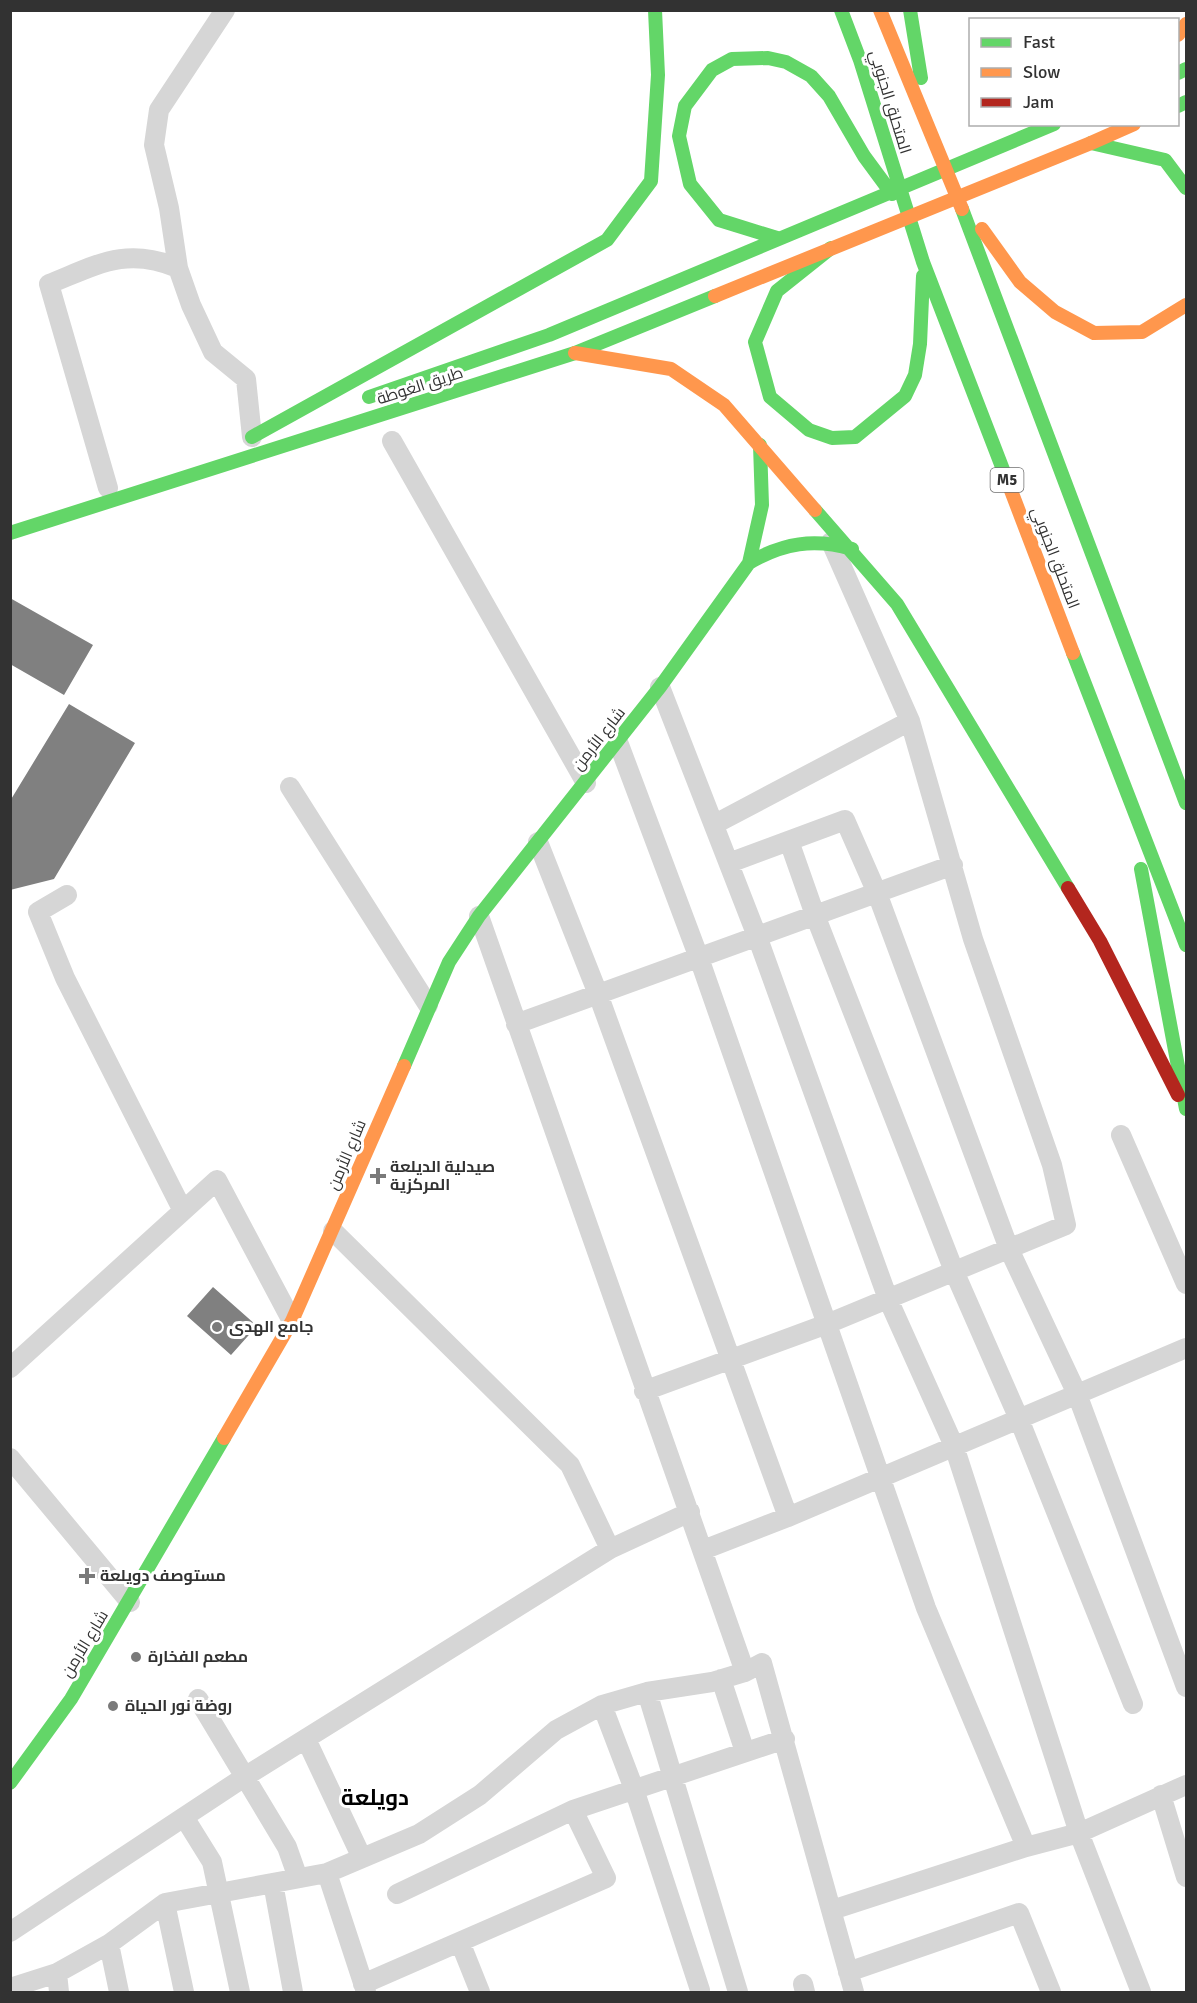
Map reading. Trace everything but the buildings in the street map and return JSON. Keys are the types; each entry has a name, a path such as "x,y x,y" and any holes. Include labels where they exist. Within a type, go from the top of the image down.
{"main road":[{"path":"246,439 607,240 651,181 658,75 655,10"},
{"name":"المتحلق الجنوبي","path":"841,10 860,60 923,262 1186,945"},
{"name":"المتحلق الجنوبي","path":"879,10 930,136 955,190 1186,803"},
{"path":"910,10 930,136"},
{"path":"777,238 719,220 690,184 679,136 685,106 712,70 732,59 768,58 786,62 811,76 829,96 864,156 908,217"},
{"path":"351,403 549,335 1049,126"},
{"path":"923,262 920,344 915,375 905,396 855,437 832,438 808,430 770,397 755,342 777,291 831,248 1129,126"},
{"path":"1091,143 1165,160 1186,188"},
{"path":"955,190 1020,282 1055,312 1094,333 1142,332 1186,305"},
{"name":"طريق الغوطة","path":"10,533 575,354 831,248"},
{"path":"575,354 670,369 724,405 852,549 897,604 1100,941 1186,1111"},
{"path":"246,439 329,411"},
{"name":"شارع الأرمن","path":"10,1783 54,1726 130,1602 292,1321 333,1231 428,1005 449,962 479,916 660,687 748,563 756,542 764,504 760,446"},
{"path":"10,519 141,476"},
{"name":"شارع الأرمن","path":"748,563 788,543 809,540 831,542 852,549"},
{"path":"1133,805 1139,855 1186,1111"}],"street":[{"path":"225,10 159,111 154,145 169,208 178,268 191,305 213,352 246,379 246,439"},
{"path":"108,488 49,284 117,257 157,259 178,268"},
{"path":"392,441 586,783"},
{"path":"644,1391 827,1324 1066,1225 1052,1165 973,939 910,721 831,542"},
{"path":"660,687 757,936 888,1299 954,1446 1079,1833 1141,1992"},
{"path":"715,824 910,721"},
{"path":"618,742 699,958 926,1608 1026,1846"},
{"path":"290,787 428,1005"},
{"path":"729,863 845,820 877,893 1009,1249 1077,1394 1186,1687"},
{"path":"789,841 815,915 954,1271 1019,1419 1132,1704"},
{"path":"538,842 598,994 788,1517"},
{"path":"516,1024 953,865"},
{"path":"66,895 38,912 65,978 183,1211"},
{"path":"479,916 644,1391 690,1512 745,1672"},
{"path":"1121,1135 1186,1284"},
{"path":"10,1368 217,1180 292,1321"},
{"path":"333,1231 570,1465 610,1549"},
{"path":"703,1550 788,1517 1186,1348"},
{"path":"10,1458 130,1602"},
{"path":"10,1932 246,1776 610,1549 690,1512"},
{"path":"10,1988 58,1983 165,1903 327,1873 419,1834 480,1795 556,1730 602,1705 647,1692 721,1679 745,1672 762,1663 855,1992"},
{"path":"721,1679 745,1752"},
{"path":"647,1692 671,1778 738,1992"},
{"path":"198,1699 288,1847 298,1878"},
{"path":"602,1705 634,1789 700,1990"},
{"path":"306,1739 362,1858"},
{"path":"398,1894 573,1810 784,1739"},
{"path":"832,1910 1026,1846 1079,1833 1186,1785"},
{"path":"1161,1795 1186,1876"},
{"path":"327,1873 365,1988 460,1942 606,1878 573,1810"},
{"path":"184,1817 212,1862 240,1992"},
{"path":"273,1883 293,1992"},
{"path":"165,1903 184,1992"},
{"path":"848,1972 1019,1913 1051,1992"},
{"path":"460,1942 480,1992"},
{"path":"109,1944 118,1992"}],"traffic: fast":[{"path":"252,437 607,240 651,181 658,75 655,10"},
{"path":"841,10 860,60 923,262 1007,480"},
{"path":"910,10 921,78"},
{"path":"777,238 719,220 690,184 679,136 685,106 712,70 732,59 768,58 786,62 811,76 829,96 864,156 892,194"},
{"path":"1179,72 1186,69"},
{"path":"1179,106 1186,102"},
{"path":"369,397 549,335 1049,126"},
{"path":"1091,143 1165,160 1186,188"},
{"path":"962,209 1186,803"},
{"path":"831,248 777,291 755,342 770,397 809,430 832,438 855,437 905,396 915,375 920,344 923,276"},
{"path":"10,533 575,353 715,296"},
{"path":"404,1066 449,962 479,916 660,687 749,563 762,505 760,445"},
{"path":"815,510 897,604 1068,888"},
{"path":"749,563 774,551 799,544 825,544 852,549"},
{"path":"1073,653 1186,945"},
{"path":"1141,869 1186,1109"},
{"path":"10,1783 71,1699 224,1438"}],"traffic: slow":[{"path":"880,10 962,209"},
{"path":"1179,34 1186,24"},
{"path":"1091,143 1129,126"},
{"path":"715,296 1091,143"},
{"path":"982,229 1020,282 1055,312 1094,333 1142,332 1186,305"},
{"path":"575,353 671,369 724,405 815,510"},
{"path":"1007,480 1073,653"},
{"path":"224,1438 292,1321 404,1066"}],"traffic: jam":[{"path":"1068,888 1100,941 1178,1095"}],"place":[{"name":"صيدلية الديلعة المركزية","path":"378,1176"},
{"name":"جامع الهدى","path":"217,1327"},
{"name":"مستوصف دويلعة","path":"87,1576"},
{"name":"مطعم الفخارة","path":"136,1657"},
{"name":"روضة نور الحياة","path":"113,1706"}],"district":[{"name":"دويلعة","path":"375,1797"}]}
